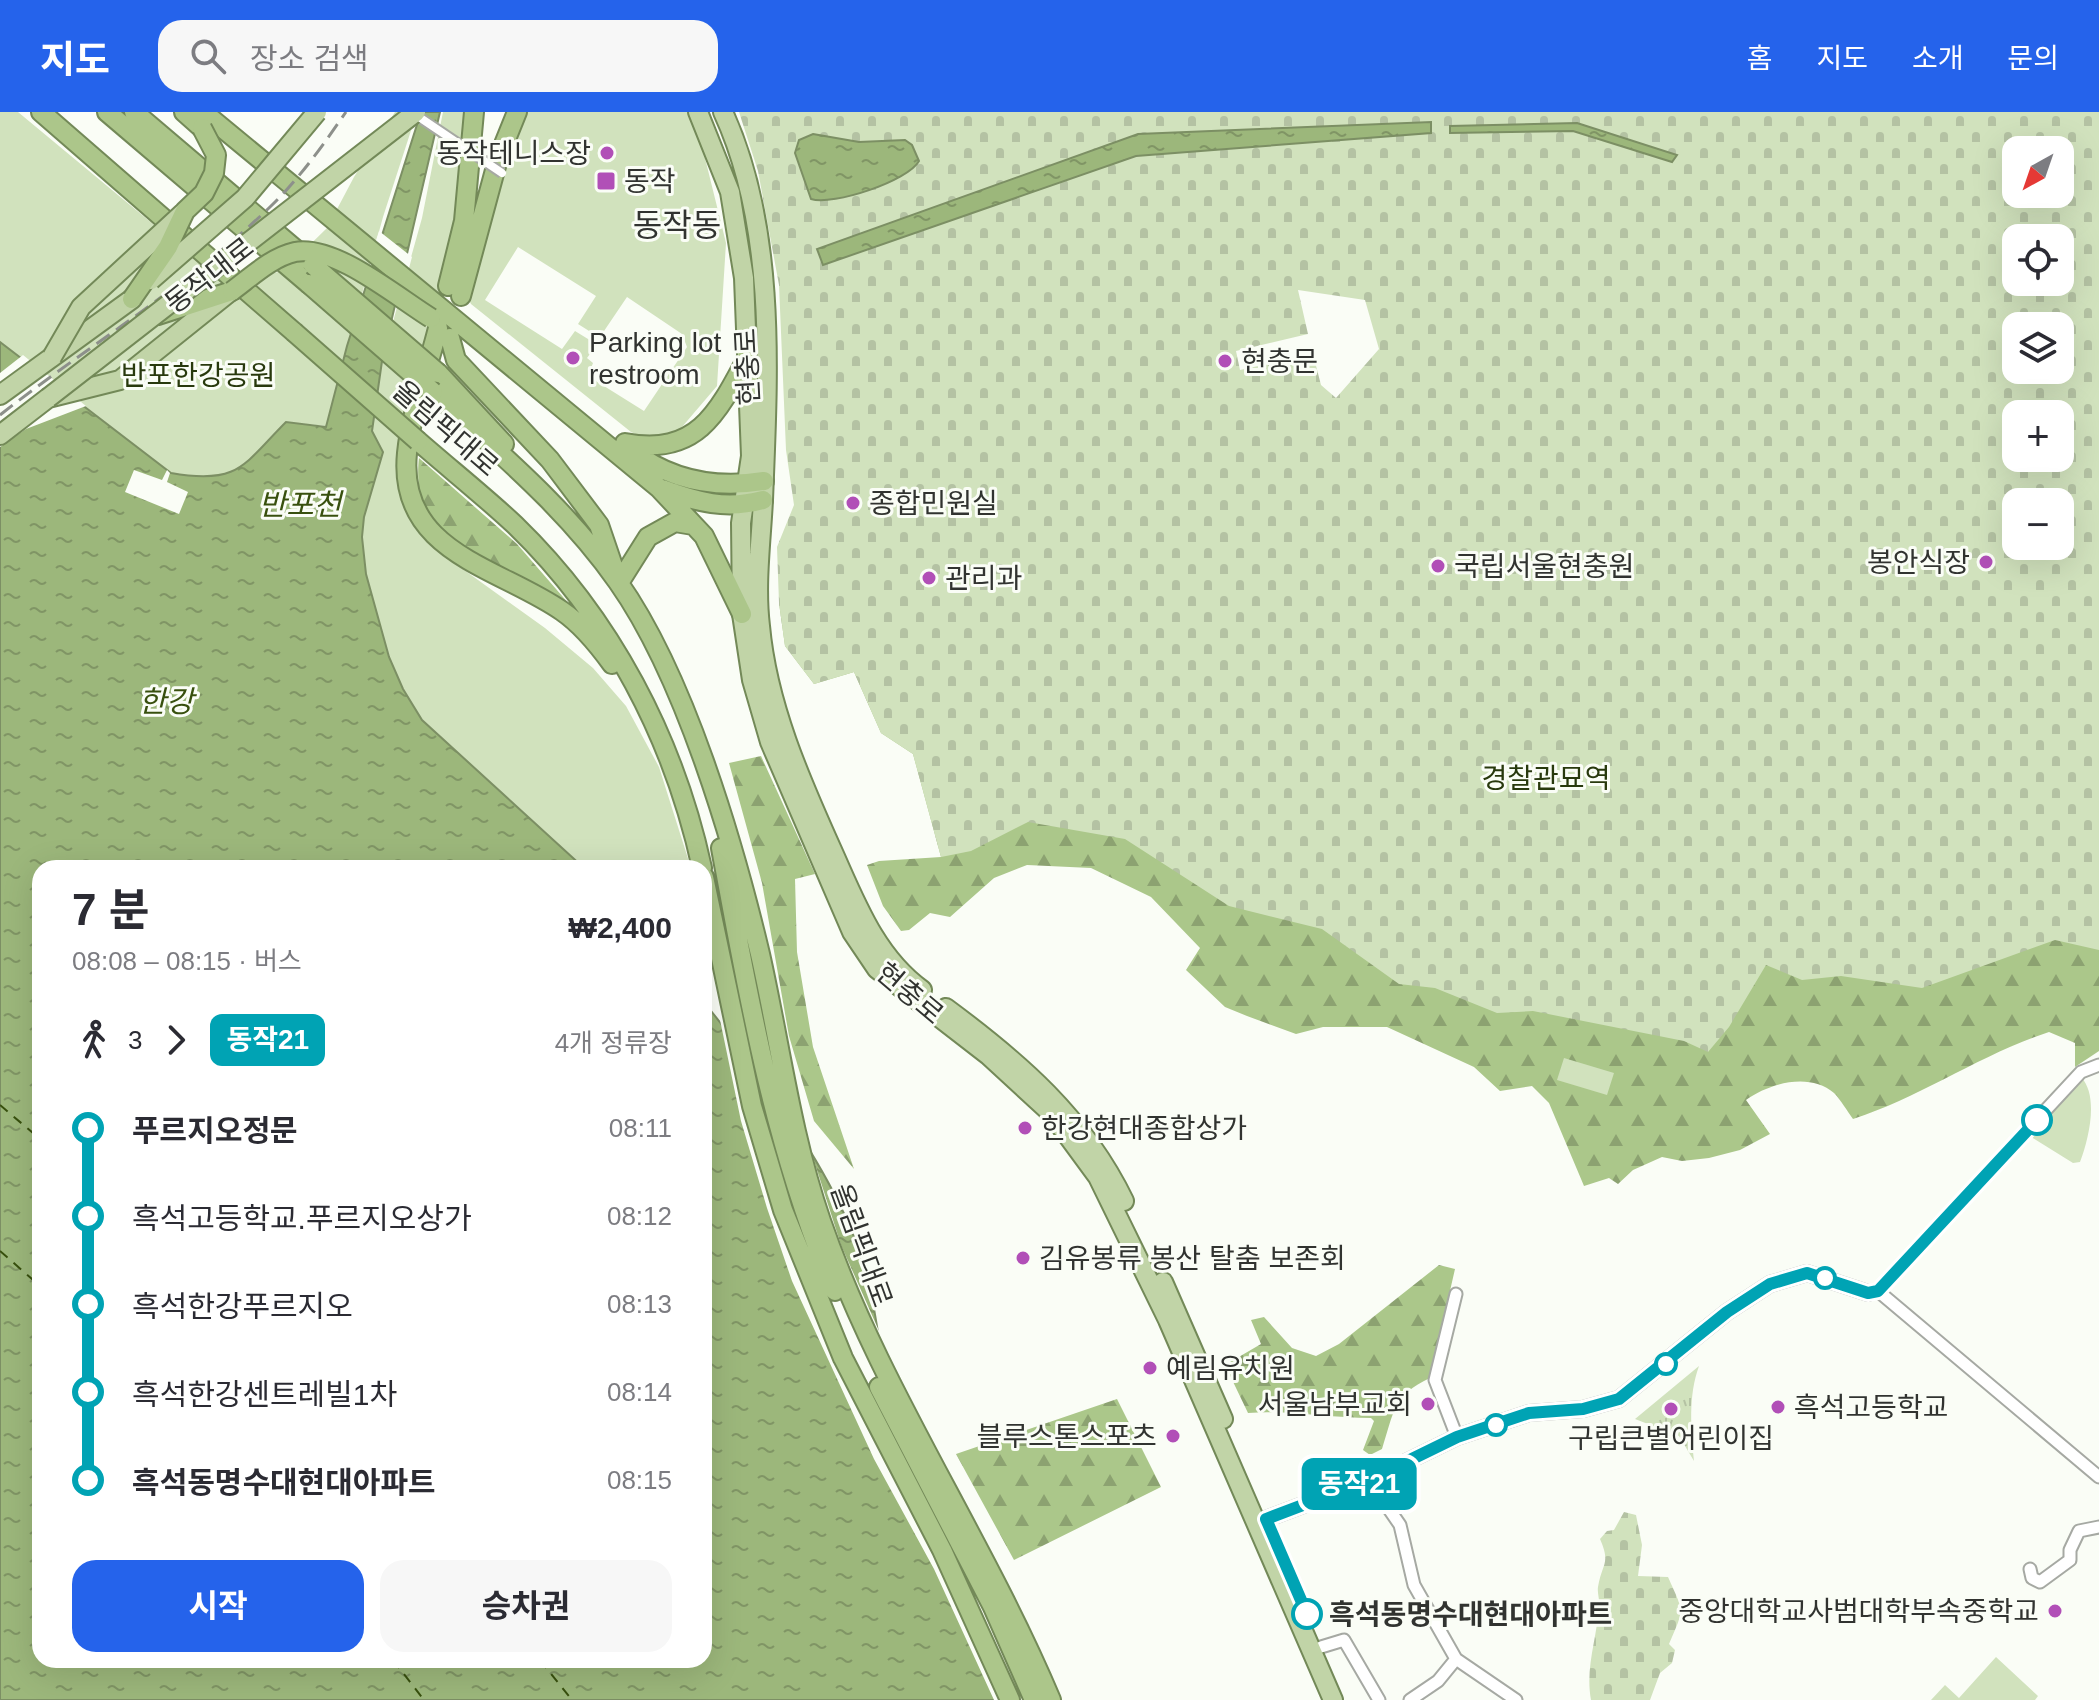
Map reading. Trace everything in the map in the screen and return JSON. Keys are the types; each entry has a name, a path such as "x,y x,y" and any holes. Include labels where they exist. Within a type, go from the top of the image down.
{"highway":[{"name":"올림픽대로","path":"41,112 515,525 554,567 592,614 653,719 679,780 700,860"},
{"name":"올림픽대로","path":"107,112 309,284 435,382"},
{"name":"올림픽대로","path":"134,112 313,265 435,382 552,501 619,583 650,639 707,776 742,883 773,1101 796,1185 825,1267 862,1354 993,1607 1034,1700"},
{"path":"184,112 202,120 330,208"},
{"path":"221,112 523,377 659,488 708,544 742,614"},
{"path":"474,112 455,291 498,159 517,112"},
{"path":"132,299 168,247 185,211 204,193 214,173 216,155 202,120"},
{"path":"158,315 232,291 276,260 314,250 339,260 439,328 523,377"},
{"path":"425,289 644,460 690,481 755,482"},
{"path":"439,328 456,360 550,460 599,525 619,583"},
{"path":"439,328 407,453 408,487 423,522 444,547 520,585 565,612 603,652 653,719"},
{"path":"621,442 645,446 679,443 723,403 747,358"},
{"path":"659,488 699,502 743,505 763,500"},
{"path":"619,583 648,537 675,522 693,525"},
{"name":"올림픽대로","path":"712,914 752,1106 793,1235 843,1358 942,1550 1010,1700"},
{"name":"올림픽대로","path":"752,960 820,1219 863,1330 1021,1628 1051,1700"}],"main road":[{"name":"동작대로","path":"0,395 132,299 245,198 317,112"},
{"name":"동작대로","path":"0,435 158,315 414,112"},
{"name":"현충로","path":"698,112 730,192 739,234 751,456 755,482 763,500 758,607 765,666 797,765 864,923 905,978 999,1048 1059,1103 1097,1150 1179,1314 1346,1700"},
{"name":"현충로","path":"723,112 749,184 758,250 764,339 755,482 743,505 742,614 752,680 770,742 852,932 877,969 988,1055 1051,1113 1085,1156 1168,1320 1333,1700"},
{"path":"52,357 81,307 185,211"},
{"path":"48,398 120,380 232,291"}],"street":[{"path":"414,112 502,173"},
{"path":"1873,1292 2081,1072 2099,1065"},
{"path":"1266,1519 1369,1480 1457,1437 1529,1413 1583,1409 1619,1399 1727,1312 1770,1284 1807,1273 1873,1292 2099,1477"},
{"path":"1456,1294 1435,1380 1457,1437"},
{"path":"1369,1480 1400,1525 1414,1585 1456,1659 1516,1700"},
{"path":"2030,1569 2032,1578 2040,1582 2051,1578 2070,1560 2070,1550 2079,1531 2099,1527"},
{"path":"1321,1647 1344,1640 1379,1700"},
{"path":"1410,1700 1438,1681 1456,1659"}],"green space":[{"name":"반포한강공원","path":"0,112 18,112 224,283 283,271 327,228 354,177 395,112 417,112 383,217 326,426 286,422 249,460 226,473 193,476 170,473 0,342"},
{"path":"443,112 469,112 458,216 403,444 427,538 446,557 545,628 593,668 626,706 659,767 688,860 575,860 422,720 403,689 389,657 366,574 362,537 364,517 383,452 372,431 382,361 422,218"},
{"path":"524,112 687,112 704,154 726,243 717,386 676,434 647,439 631,432 471,304 468,298 505,156","holes":["518,247 596,296 578,324 605,341 607,338 602,334 627,297 682,334 687,347 644,411 588,376 593,363 587,358 595,347 601,347 575,331 562,349 485,300"]},
{"name":"국립서울현충원","path":"739,112 2099,112 2099,950 2055,940 1922,988 1841,976 1802,980 1766,965 1729,1027 1708,1052 1684,1041 1533,1011 1497,1013 1435,988 1399,984 1322,929 1229,906 1125,839 1028,822 971,851 941,857 913,754 881,733 854,672 814,684 785,646 779,603 777,547 794,505 786,450 779,285 758,171","holes":["1298,290 1365,300 1379,349 1336,398 1321,385 1313,354 1240,370 1236,351 1308,334"]},
{"path":"419,458 517,544 589,627 501,576 441,529 422,500 418,478"},
{"name":"경찰관묘역","path":"779,603 2099,669 2099,1051 2075,1067 2075,1043 2049,1032 1853,1119 1837,1096 1824,1087 1802,1082 1778,1085 1746,1100 1770,1134 1740,1150 1682,1161 1662,1157 1633,1170 1618,1184 1609,1178 1584,1186 1549,1103 1532,1086 1500,1091 1474,1067 1387,1027 1323,1027 1296,1034 1225,1007 1186,970 1200,948 1151,897 1091,868 1027,865 994,878 950,917 930,913 909,930 901,931 883,906 867,865 879,861 941,857 913,754 881,733 854,672 814,684 785,646"},
{"path":"761,756 815,874 795,879 797,952 813,1047 854,1169 814,1121 789,1036 762,883 729,763"},
{"path":"1564,1058 1614,1073 1607,1095 1557,1080"},
{"path":"2081,1077 2090,1095 2091,1118 2080,1162 2073,1163 2031,1137"},
{"path":"1439,1265 1455,1269 1430,1378 1402,1398 1382,1449 1370,1455 1363,1450 1374,1421 1371,1418 1248,1413 1225,1365 1261,1344 1251,1320 1264,1317 1292,1348 1316,1356 1339,1344"},
{"path":"1699,1366 1692,1401 1694,1461 1679,1436 1635,1419"},
{"path":"1117,1399 1161,1487 1014,1560 956,1454"},
{"path":"1624,1512 1636,1515 1642,1545 1638,1576 1668,1577 1677,1597 1680,1616 1669,1644 1675,1650 1672,1663 1660,1673 1650,1700 1591,1700 1589,1676 1598,1618 1598,1587 1605,1559 1600,1539 1607,1531 1614,1530"},
{"path":"1996,1657 2038,1696 2035,1700 1931,1700 1945,1685 1959,1698"}],"water":[{"name":"한강","path":"421,112 440,112 382,361 372,431 383,452 364,517 362,537 366,574 389,657 403,689 422,720 575,860 32,860 32,1668 712,1668 712,1012 770,1089 812,1153 846,1218 863,1262 880,1345 1050,1700 0,1700 0,342 171,473 194,476 212,476 238,468 286,422 326,427 347,346"},
{"path":"1431,122 1431,133 1136,156 823,265 817,249 1138,134"},
{"path":"1577,123 1677,155 1672,162 1573,131 1450,133 1450,126"},
{"path":"813,134 859,142 905,140 912,145 919,161 901,176 869,190 836,199 811,199 795,153 799,140"}],"pier":[{"path":"379,231 412,257 404,287 370,259"},
{"path":"23,355 86,406 26,429 0,447 0,373"},
{"path":"134,470 162,480 167,470 170,473 167,482 188,492 179,514 125,492"},
{"path":"719,1015 770,1083 809,1145 841,1245 883,1340 890,1375 1054,1700 994,1700 934,1569 874,1459 792,1281 741,1121"}],"ferry route":[{"path":"0,1105 32,1132"},
{"path":"0,1251 32,1279"},
{"path":"399,1668 424,1700"},
{"path":"546,1668 572,1700"}],"railway":[{"path":"0,415 239,236 291,185 346,112"}],"bus line":[{"name":"동작21","path":"1307,1614 1266,1519 1369,1480 1457,1437 1529,1413 1583,1409 1619,1399 1690,1345 1727,1312 1770,1284 1807,1273 1868,1293 1878,1291 2037,1120"}],"place":[{"name":"동작테니스장","path":"607,153"},
{"name":"동작","path":"606,181"},
{"name":"Parking lot restroom","path":"573,358"},
{"name":"현충문","path":"1225,361"},
{"name":"종합민원실","path":"853,503"},
{"name":"봉안식장","path":"1986,562"},
{"name":"국립서울현충원","path":"1438,566"},
{"name":"관리과","path":"929,578"},
{"name":"한강현대종합상가","path":"1025,1128"},
{"name":"김유봉류 봉산 탈춤 보존회","path":"1023,1258"},
{"name":"예림유치원","path":"1150,1368"},
{"name":"서울남부교회","path":"1428,1404"},
{"name":"흑석고등학교","path":"1778,1407"},
{"name":"구립큰별어린이집","path":"1671,1409"},
{"name":"블루스톤스포츠","path":"1173,1436"},
{"name":"중앙대학교사범대학부속중학교","path":"2055,1611"},
{"name":"흑석동명수대현대아파트","path":"1307,1614"}],"district":[{"name":"동작동","path":"677,225"}],"water label":[{"name":"반포천","path":"300,505"}]}
